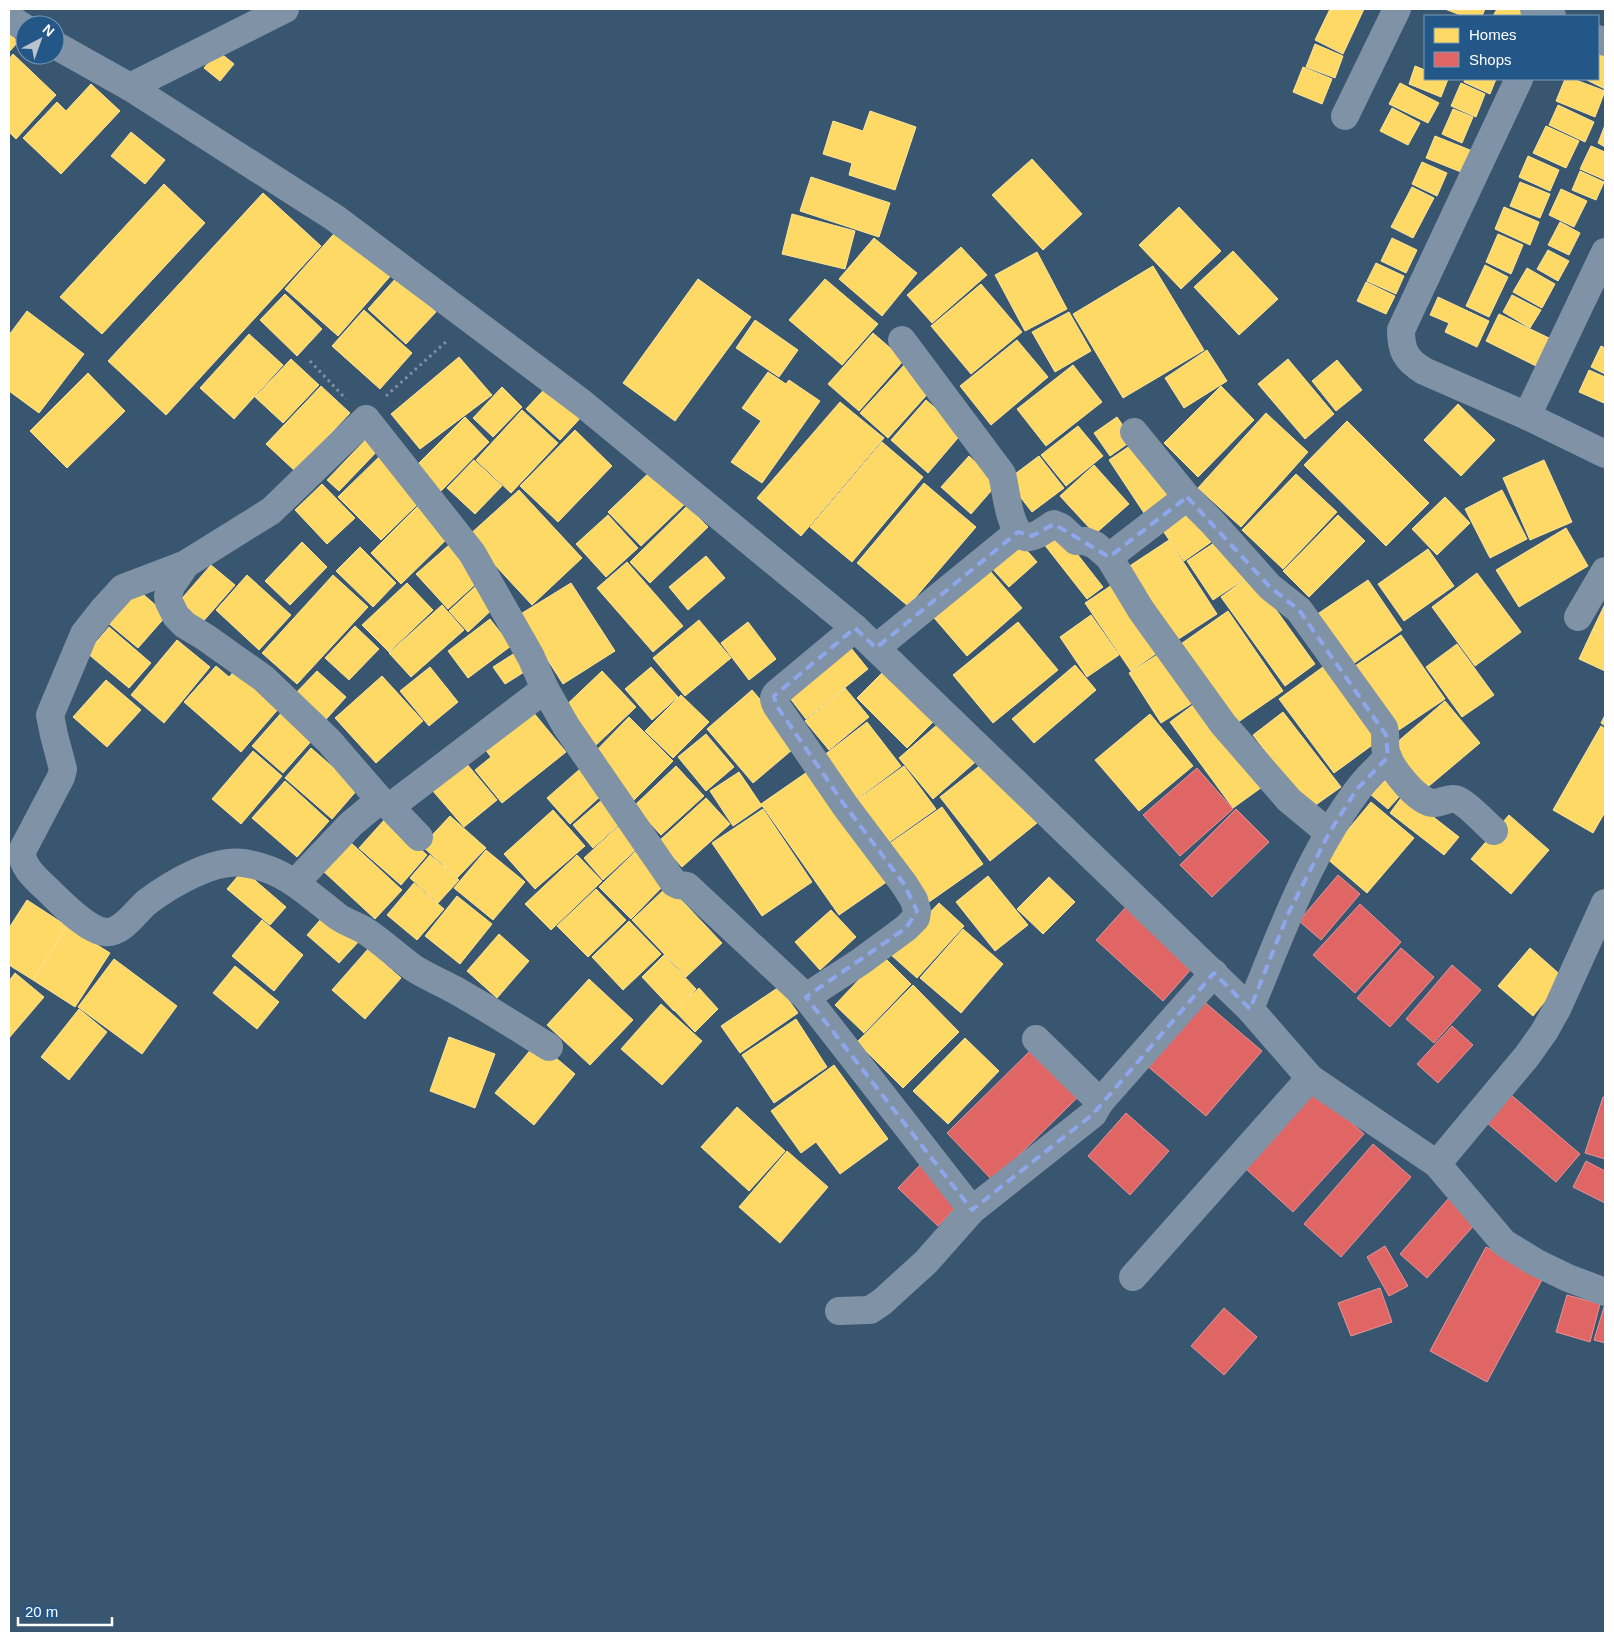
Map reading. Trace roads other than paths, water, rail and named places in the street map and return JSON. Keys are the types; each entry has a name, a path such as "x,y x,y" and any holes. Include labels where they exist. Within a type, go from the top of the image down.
{"street":[{"path":"130,87 285,9"},
{"path":"1345,116 1397,9"},
{"path":"65,51 130,87 335,218 582,403 855,628 1214,973 1250,1009 1310,1078 1437,1164 1504,1243 1535,1262 1568,1278 1605,1292"},
{"path":"1519,80 1401,330 1401,342 1412,364 1605,454"},
{"path":"1526,416 1605,252"},
{"path":"902,340 1002,474 1007,491 1009,512 1018,532 1025,537 1032,536 1054,524 1061,527 1076,541 1085,541 1095,545 1109,557 1147,618 1223,724 1289,800 1329,833"},
{"path":"549,1046 456,990 413,968 390,948 363,929 339,917 296,882 268,869 244,863 226,863 171,885 145,904 115,931 105,932 87,925 53,895 30,872 22,856 22,851 61,777 63,769 50,715 84,634 102,610 123,588 186,564 271,511 366,419 472,553 531,657 545,689 566,726 674,883 689,888 806,996 972,1210"},
{"path":"1134,432 1187,497 1270,587 1299,610 1384,728 1386,735 1385,746 1393,768 1426,801 1433,803 1452,800 1459,801 1494,831"},
{"path":"1109,557 1187,497"},
{"path":"876,648 1018,532"},
{"path":"186,564 169,593 169,602 176,616 185,625 205,636 263,678 330,741 385,804 419,837"},
{"path":"1578,617 1605,571"},
{"path":"806,996 860,962 906,928 916,918 917,910 914,900 904,884 846,807 774,700 777,692 855,628"},
{"path":"296,882 351,824 385,804 545,689"},
{"path":"1250,1009 1288,914 1329,833 1357,789 1388,757"},
{"path":"1437,1164 1527,1056 1544,1032 1557,1010 1605,903"},
{"path":"839,1311 870,1310 878,1306 926,1262 972,1210 1094,1114 1100,1102 1214,973"},
{"path":"1036,1039 1100,1102"},
{"path":"1133,1277 1310,1078"}]}
